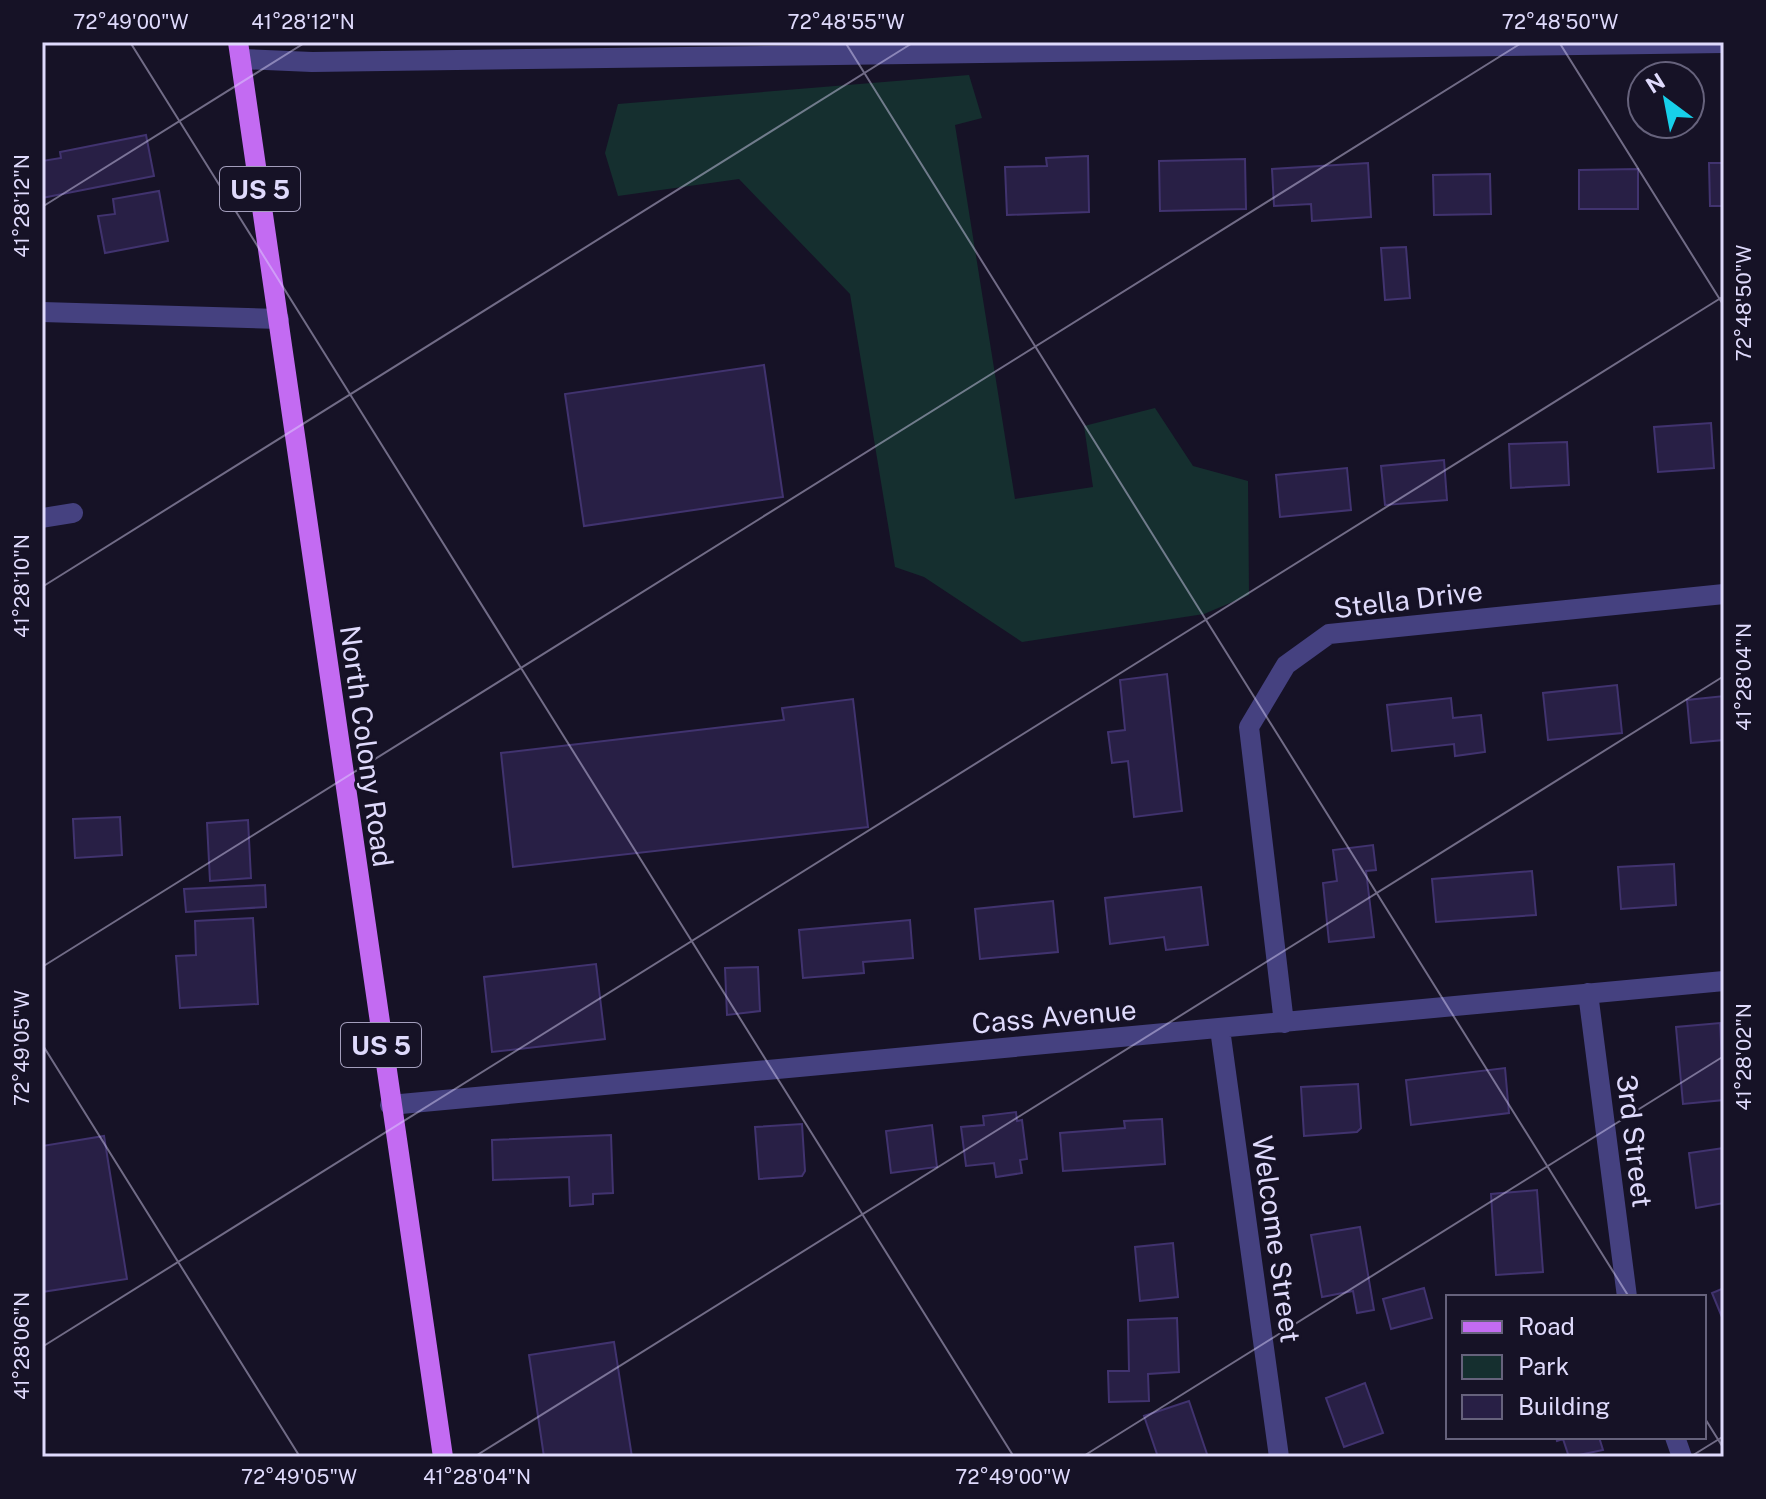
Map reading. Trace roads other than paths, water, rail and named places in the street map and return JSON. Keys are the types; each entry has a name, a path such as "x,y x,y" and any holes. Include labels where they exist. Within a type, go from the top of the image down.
{"main road":[{"name":"North Colony Road","path":"239,50 443,1457"}],"street":[{"path":"239,50 312,62 562,50 1724,43"},
{"path":"42,312 279,319"},
{"path":"42,518 73,513"},
{"name":"Stella Drive","path":"1284,1023 1249,727 1286,665 1329,634 1724,594"},
{"name":"Cass Avenue","path":"390,1105 1724,981"},
{"name":"3rd Street","path":"1588,993 1627,1295"},
{"name":"Welcome Street","path":"1220,1029 1279,1457"}]}
